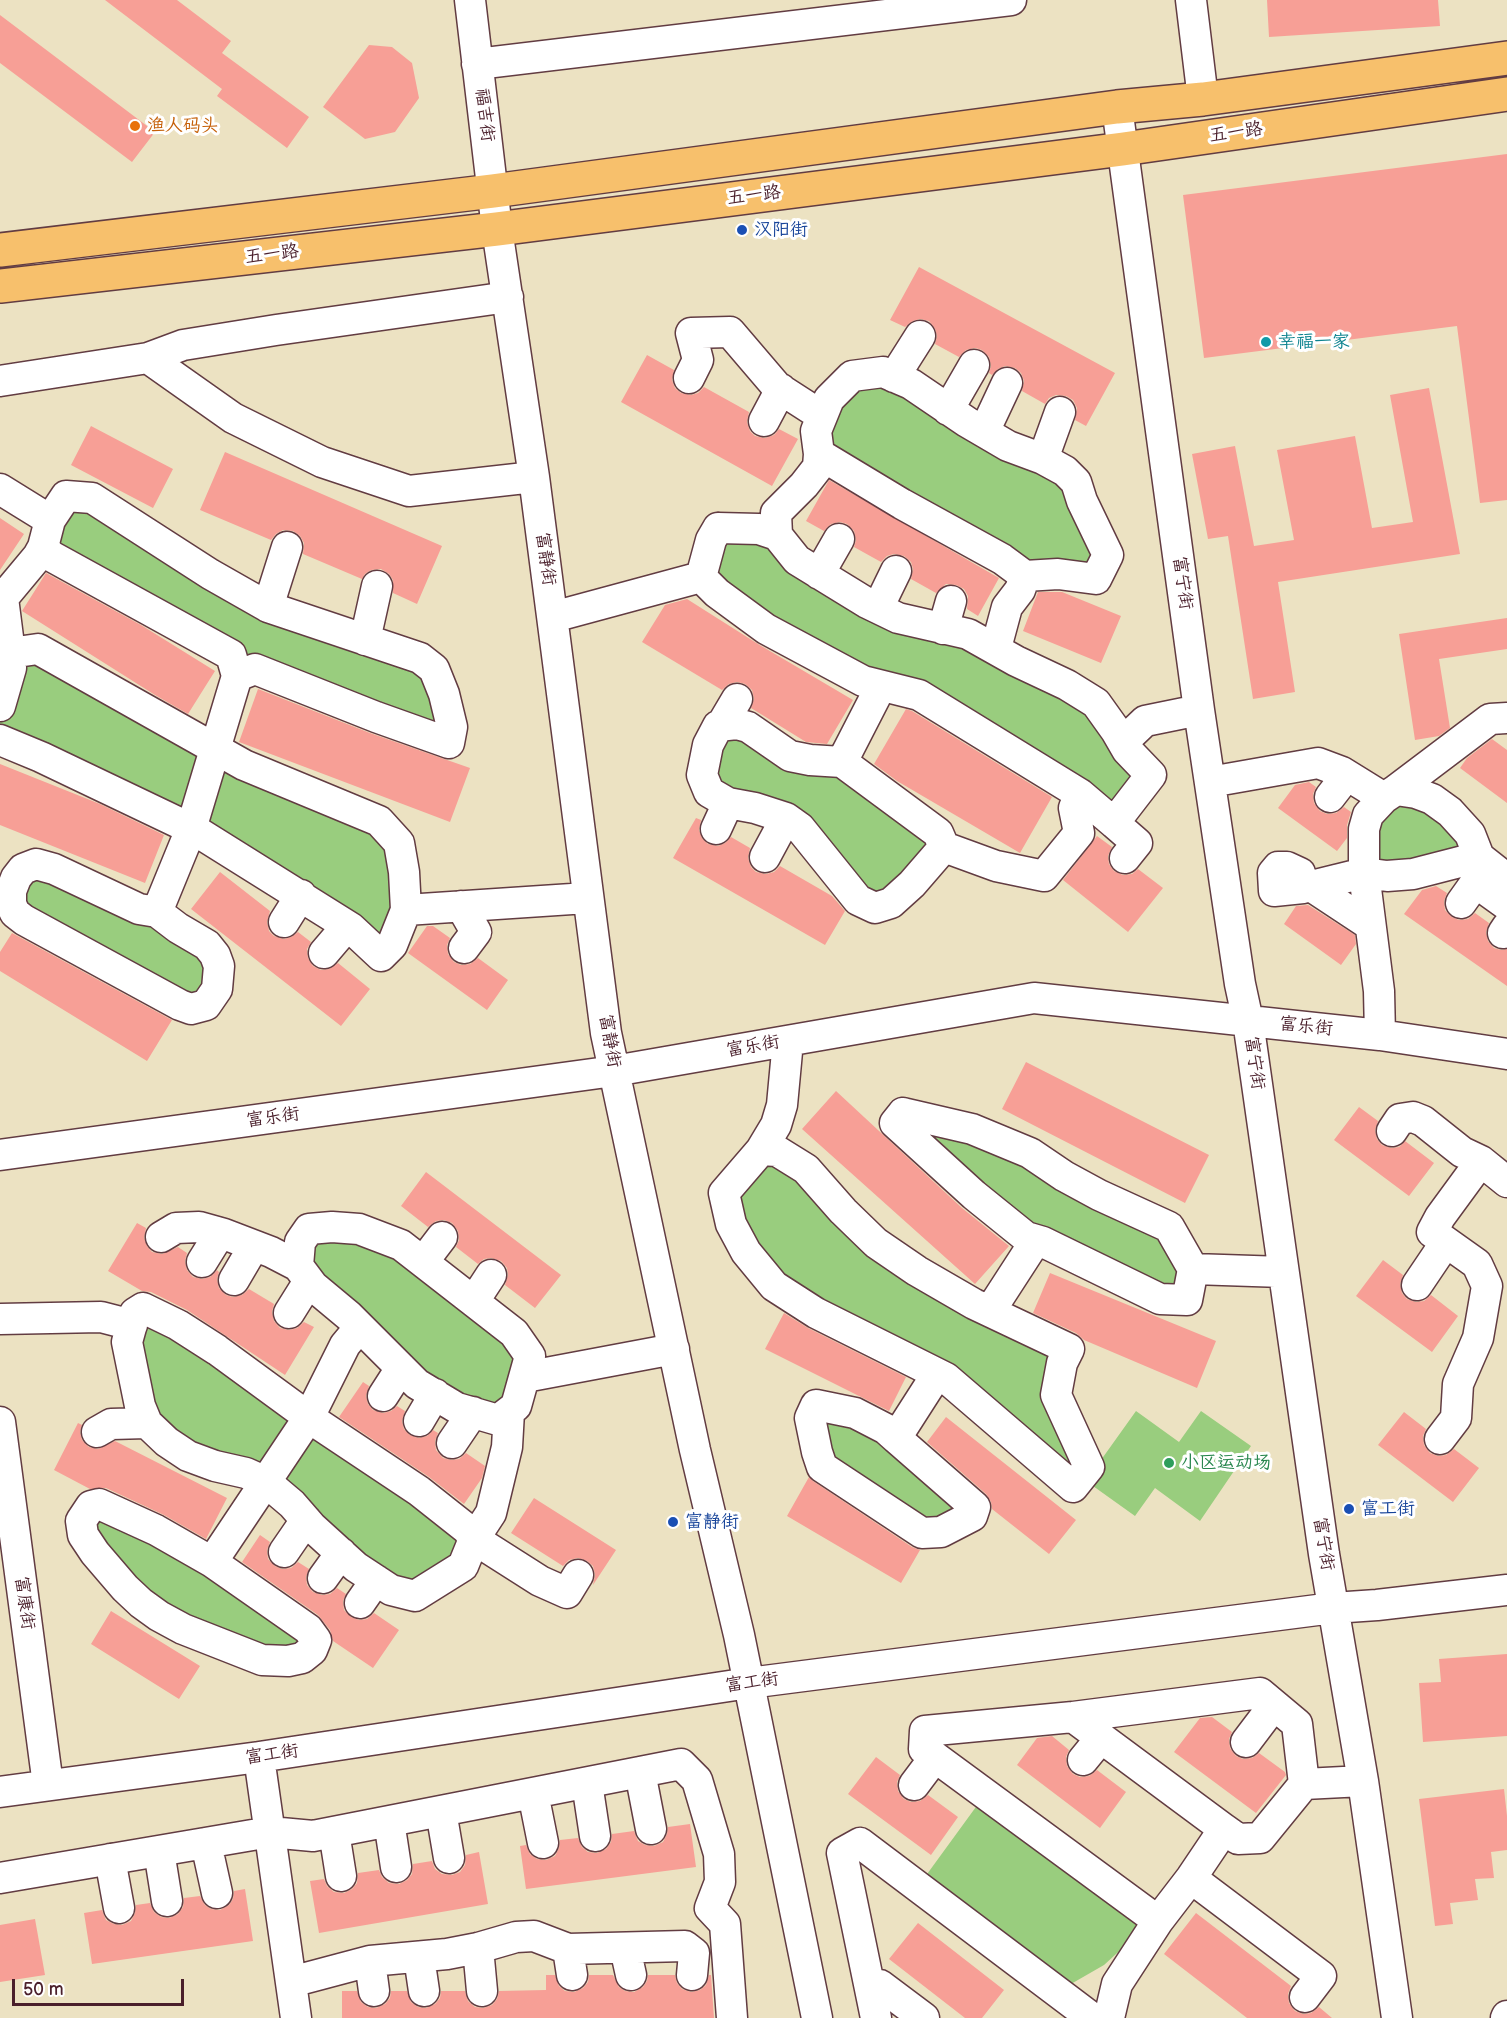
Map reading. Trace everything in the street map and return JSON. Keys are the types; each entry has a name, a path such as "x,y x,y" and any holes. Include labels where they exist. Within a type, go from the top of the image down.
{"main road":[{"name":"五一路","path":"0,250 493,191 1117,107 1203,99 1507,58"},
{"name":"五一路","path":"0,286 497,229 1123,148 1507,94"}],"street":[{"name":"福吉街","path":"470,0 497,229"},
{"path":"477,64 1011,0"},
{"path":"1191,0 1203,99"},
{"name":"富宁街","path":"1117,107 1199,710 1240,984 1248,1021 1282,1272 1333,1608 1363,1781 1396,2018"},
{"name":"富静街","path":"497,229 553,617 606,1033 749,1683 817,2018"},
{"path":"0,381 148,358 183,345 508,297"},
{"path":"689,378 698,360 691,333 730,332 781,390 822,416"},
{"path":"894,377 920,336"},
{"path":"148,358 233,418 322,462 409,491 534,477"},
{"path":"948,410 974,365"},
{"path":"777,535 776,513 804,486 818,467 816,431 829,399 852,376 883,372 911,384 948,410 1008,446 1043,459 1065,471 1076,482 1082,501 1108,555 1090,590 1058,574 1025,576 1002,559 902,504 819,454"},
{"path":"984,432 1007,383"},
{"path":"764,421 781,390"},
{"path":"1043,459 1060,412"},
{"path":"0,489 47,533 51,556 82,580 188,643 231,655 237,676 191,829 157,912"},
{"path":"0,706 11,668 5,654 3,598 39,556 47,533 66,496 92,498 105,495 210,574 268,607 420,658 434,669 444,694 452,727 449,742 437,747 368,722 301,696 255,669 237,676"},
{"path":"701,577 711,540 718,528 759,529 777,535 797,560 878,608 898,618 947,615 968,633 1016,661 1067,685 1096,703 1127,750 1151,775 1113,823"},
{"path":"819,574 839,539"},
{"path":"268,607 287,547"},
{"path":"878,608 896,571"},
{"path":"996,648 1007,607 1020,590 1025,576"},
{"path":"553,617 701,577"},
{"path":"701,577 717,593 766,629 862,681 919,695 1080,794 1137,843 1125,858"},
{"path":"365,640 377,586"},
{"path":"0,740 44,771 148,816 191,829 258,884 301,895 347,926 381,956 393,945 406,910 404,872 399,843 380,821 244,765 38,649 5,654"},
{"path":"842,762 881,686"},
{"path":"721,726 737,699"},
{"path":"1123,742 1145,721 1199,710"},
{"path":"1380,1035 1379,991 1364,873 1364,829 1368,815 1390,794 1490,719 1507,718"},
{"path":"944,830 912,884 891,903 875,908 858,900 827,879 800,828 786,818 755,808 722,816 702,775 708,745 718,726 737,724 782,739 790,756 842,762 895,791 944,830 994,852 996,866 1044,876 1078,833 1074,808 1080,794"},
{"path":"1210,782 1318,763 1339,786 1390,794 1416,793 1432,799 1450,812 1470,834 1495,890"},
{"path":"765,857 786,818"},
{"path":"36,864 54,869 139,909 157,912 207,945 215,955 219,966 218,989 206,1005 191,1009 128,984 56,942 15,913 11,904 11,891 16,878 23,869 36,864"},
{"path":"1370,925 1336,911 1307,887 1364,873 1387,876 1413,874 1495,890"},
{"path":"284,922 301,895"},
{"path":"406,910 587,898"},
{"path":"461,906 476,932 464,948"},
{"path":"324,953 347,926"},
{"name":"富乐街","path":"0,1155 614,1071 1034,999 1380,1035 1507,1054"},
{"path":"761,1150 777,1150 806,1169 843,1211 876,1243 917,1271 990,1311 1069,1349 1062,1363 1056,1395 1089,1467 1073,1487 946,1378 827,1320 774,1286 746,1252 731,1224 724,1193 761,1150 776,1125 782,1105 788,1041"},
{"path":"903,1113 972,1129 1030,1153 1064,1176 1099,1195 1169,1227 1193,1269 1188,1300 1160,1299 1036,1240 1026,1237 974,1195 895,1123 903,1113"},
{"path":"1392,1131 1400,1119 1413,1117 1423,1121 1462,1152 1481,1161 1507,1182"},
{"path":"1440,1439 1456,1418 1458,1384 1478,1338 1486,1286 1477,1264 1432,1232 1440,1217 1481,1161"},
{"path":"161,1237 176,1228 199,1227 254,1246 304,1273 417,1384 457,1408 498,1420 516,1406 530,1356 513,1333 401,1245 382,1236 359,1228 309,1229 300,1242 304,1273 289,1313"},
{"path":"202,1262 220,1233"},
{"path":"423,1262 442,1237"},
{"path":"990,1311 1036,1240"},
{"path":"1417,1285 1446,1242"},
{"path":"234,1280 254,1246"},
{"path":"1193,1269 1282,1272"},
{"path":"474,1301 492,1275"},
{"path":"153,1439 140,1406 127,1342 135,1312 143,1308 217,1350 309,1417 419,1491 467,1529 474,1539 540,1581 567,1593 578,1575"},
{"path":"0,1319 101,1317 132,1325"},
{"path":"212,1562 309,1417 345,1345 360,1327"},
{"path":"525,1377 674,1349"},
{"path":"383,1396 401,1368"},
{"path":"896,1438 937,1374"},
{"path":"419,1421 435,1394"},
{"path":"816,1405 855,1413 886,1429 896,1438 975,1507 972,1516 941,1532 922,1533 899,1522 841,1486 822,1467 810,1418 816,1405"},
{"path":"452,1443 473,1412"},
{"path":"97,1432 111,1424 153,1439 188,1456 202,1473 246,1473 266,1482 292,1504 356,1567 368,1592 391,1590 415,1596 463,1566 474,1539 491,1513 507,1447 509,1412"},
{"name":"富康街","path":"0,1422 48,1785"},
{"path":"99,1504 113,1509 212,1562 308,1629 316,1640 312,1650 302,1658 288,1661 262,1660 183,1629 153,1624 141,1604 95,1553 83,1535 81,1521 91,1506 99,1504"},
{"path":"284,1552 306,1520"},
{"path":"323,1578 341,1553"},
{"name":"富工街","path":"0,1792 260,1757 749,1683 1333,1608 1507,1590"},
{"path":"1073,1717 1092,1749 1238,1839 1260,1838 1304,1784 1297,1724 1260,1694 1073,1717 925,1731 924,1749 1158,1921"},
{"path":"1245,1742 1274,1705"},
{"path":"260,1757 296,2018"},
{"path":"914,1785 935,1757"},
{"path":"0,1878 270,1832 313,1836 681,1764 697,1780 719,1854 720,1882 710,1908 725,1924 732,2018"},
{"path":"640,1772 651,1829"},
{"path":"1304,1784 1363,1781"},
{"path":"587,1783 595,1836"},
{"path":"533,1793 543,1843"},
{"path":"441,1811 449,1858"},
{"path":"389,1821 396,1867"},
{"path":"1109,2018 1117,1984 1158,1921 1224,1829"},
{"path":"334,1832 341,1876"},
{"path":"206,1843 217,1893"},
{"path":"876,2018 842,1853 860,1844 1092,2018"},
{"path":"159,1851 167,1901"},
{"path":"110,1859 119,1908"},
{"path":"1191,1878 1232,1924 1321,1976 1305,1997"},
{"path":"291,1982 370,1961 419,1957 478,1948 516,1937 534,1936 570,1962 628,1961 685,1946 694,1953 692,1975"},
{"path":"478,1948 482,1990"},
{"path":"419,1957 424,1991"},
{"path":"370,1961 374,1991"},
{"path":"870,1988 880,1985 924,2018"}],"green space":[{"path":"883,378 1050,467 1103,553 1092,573 1025,572 822,451 830,404"},
{"path":"68,500 211,578 417,660 447,737 256,665 52,552"},
{"path":"758,533 1065,689 1147,775 1114,818 772,626 706,562 715,542"},
{"path":"39,653 210,749 189,824 0,735 0,717 15,669"},
{"path":"719,730 840,765 936,835 875,904 836,867 712,791"},
{"path":"217,753 396,845 390,943 197,828"},
{"path":"1415,795 1476,856 1365,872 1370,815"},
{"path":"25,872 205,947 204,1003 26,919"},
{"path":"904,1115 971,1132 1166,1229 1185,1297 1045,1240"},
{"path":"765,1155 839,1213 1059,1349 1084,1468 1072,1481 779,1281 729,1194"},
{"path":"359,1231 526,1357 515,1404 456,1405 311,1281 302,1242"},
{"path":"136,1314 303,1418 265,1477 233,1465 151,1421"},
{"path":"818,1408 854,1415 973,1507 941,1531 824,1465"},
{"name":"小区运动场","path":"1136,1411 1179,1442 1201,1411 1251,1446 1200,1521 1155,1488 1135,1516 1086,1481"},
{"path":"310,1421 465,1531 461,1566 392,1587 272,1481"},
{"path":"101,1508 306,1630 291,1657 172,1620 88,1526"},
{"path":"981,1800 1142,1918 1127,1944 1104,1965 1064,1988 922,1881"}],"building":[{"path":"105,0 177,0 231,41 222,53 309,117 287,148 217,96 222,89"},
{"path":"1267,0 1438,0 1440,26 1269,37"},
{"path":"0,15 155,132 132,162 0,63"},
{"path":"369,45 392,47 412,63 419,98 395,132 365,139 323,107"},
{"name":"幸福一家","path":"1507,154 1507,500 1480,503 1457,326 1204,358 1183,195"},
{"path":"919,267 1115,373 1086,426 1075,420 1077,408 1073,400 1066,396 1056,395 1049,398 1045,404 1022,391 1024,381 1021,373 1015,368 1005,366 992,375 989,373 991,366 989,357 982,350 975,348 966,350 959,357 935,344 937,336 929,321 920,319 905,327 890,320"},
{"path":"647,355 674,370 672,380 675,388 681,393 691,395 698,393 704,387 749,412 747,422 750,431 755,436 765,438 774,435 779,429 798,439 772,486 621,402"},
{"path":"1429,388 1460,554 1278,582 1295,692 1253,699 1228,536 1208,539 1192,454 1235,446 1254,546 1294,540 1277,450 1355,436 1372,528 1413,522 1390,395"},
{"path":"91,426 173,469 153,508 71,465"},
{"path":"225,452 442,546 417,604 393,593 393,580 381,569 371,570 362,579 303,554 304,543 293,531 283,530 271,540 200,510"},
{"path":"829,480 999,578 978,616 967,609 968,596 964,589 946,584 936,593 911,579 913,569 911,562 904,556 894,554 887,556 881,562 854,547 856,540 854,531 847,524 840,522 831,524 824,531 806,521"},
{"path":"0,518 24,534 0,570"},
{"path":"46,573 141,625 215,671 188,714 22,611"},
{"path":"1038,592 1062,592 1121,616 1101,663 1023,631"},
{"path":"687,599 853,700 827,744 806,742 751,708 754,699 752,690 745,684 737,682 729,684 722,690 642,642 665,605"},
{"path":"1507,618 1507,649 1439,659 1450,728 1439,736 1415,740 1399,634"},
{"path":"258,689 370,733 470,768 450,822 239,742"},
{"path":"906,709 1052,797 1020,853 897,781 874,764"},
{"path":"1492,739 1507,750 1507,803 1460,768 1467,758"},
{"path":"0,764 100,804 164,835 145,883 0,825"},
{"path":"1309,782 1316,787 1313,794 1314,803 1320,811 1327,814 1336,813 1344,807 1351,812 1347,825 1347,838 1337,851 1278,808 1295,785"},
{"path":"696,818 701,820 699,830 702,838 708,844 718,846 731,837 750,848 748,858 751,867 756,872 766,874 774,872 780,866 832,896 845,911 825,945 673,858"},
{"path":"1097,836 1112,847 1108,856 1109,864 1114,871 1123,875 1132,874 1138,869 1163,888 1128,932 1063,880"},
{"path":"220,872 270,911 267,922 269,931 274,936 284,939 298,932 311,942 307,949 308,958 313,966 321,970 329,969 338,963 370,989 341,1026 191,909"},
{"path":"1436,886 1447,893 1444,901 1445,910 1452,917 1459,920 1468,919 1475,913 1489,923 1486,932 1488,941 1494,948 1507,949 1507,986 1404,914 1422,890"},
{"path":"1308,905 1355,935 1356,944 1341,965 1284,924 1296,906"},
{"path":"427,926 433,926 450,938 447,945 448,954 454,962 461,965 470,964 478,958 508,980 487,1010 408,953"},
{"path":"12,933 172,1020 147,1061 0,971 0,952"},
{"path":"1026,1062 1209,1155 1185,1203 1002,1109"},
{"path":"836,1091 962,1208 1009,1246 975,1284 802,1129"},
{"path":"1359,1107 1378,1121 1375,1130 1377,1139 1382,1145 1391,1148 1399,1147 1405,1141 1434,1163 1409,1196 1334,1140"},
{"path":"426,1172 561,1275 535,1308 505,1285 508,1275 507,1268 501,1261 491,1258 484,1259 478,1264 456,1247 459,1240 458,1231 452,1223 444,1220 436,1221 428,1227 401,1206"},
{"path":"137,1223 146,1228 144,1238 152,1252 162,1254 178,1247 187,1253 185,1261 187,1270 193,1277 202,1279 210,1277 217,1270 219,1288 226,1295 233,1297 242,1295 249,1289 274,1304 272,1312 274,1321 280,1328 289,1330 297,1328 304,1322 314,1327 285,1375 187,1310 151,1292 142,1291 108,1271"},
{"path":"1383,1260 1403,1275 1400,1284 1402,1293 1407,1299 1416,1302 1424,1301 1431,1295 1458,1316 1432,1352 1356,1296"},
{"path":"1050,1273 1216,1341 1197,1388 1084,1340 1076,1333 1033,1313"},
{"path":"784,1313 808,1328 906,1377 889,1411 765,1349"},
{"path":"363,1382 369,1386 366,1396 373,1410 383,1413 397,1406 405,1411 402,1421 404,1429 410,1435 419,1438 427,1436 433,1430 438,1433 435,1441 436,1450 443,1458 459,1459 466,1453 485,1466 482,1478 464,1504 429,1477 339,1417"},
{"path":"1404,1412 1426,1429 1423,1436 1424,1445 1430,1453 1438,1456 1446,1455 1454,1449 1479,1468 1453,1502 1378,1445"},
{"path":"946,1417 1076,1520 1049,1554 992,1509 986,1494 927,1442"},
{"path":"78,1423 82,1425 80,1432 82,1440 89,1447 98,1449 115,1441 227,1498 206,1539 164,1515 106,1488 90,1489 54,1470"},
{"path":"809,1477 912,1547 920,1550 901,1583 787,1516"},
{"path":"534,1498 616,1550 593,1585 595,1575 593,1566 587,1561 578,1558 569,1560 563,1566 511,1533"},
{"path":"260,1535 270,1542 267,1550 268,1559 275,1566 282,1569 291,1568 298,1562 309,1569 306,1577 307,1585 313,1592 322,1595 330,1594 337,1588 346,1594 343,1601 344,1610 351,1617 359,1620 367,1619 374,1613 399,1630 373,1668 333,1641 330,1630 318,1615 242,1562"},
{"path":"111,1611 200,1666 179,1699 91,1644"},
{"path":"1507,1654 1507,1736 1423,1742 1419,1683 1441,1682 1439,1659"},
{"path":"1212,1717 1232,1732 1229,1739 1230,1748 1236,1756 1243,1759 1252,1758 1259,1753 1285,1772 1286,1775 1256,1813 1174,1752 1200,1718"},
{"path":"1052,1736 1069,1750 1066,1757 1067,1766 1073,1774 1080,1777 1089,1776 1097,1770 1126,1792 1100,1828 1017,1765 1037,1738"},
{"path":"876,1757 900,1775 897,1782 898,1791 904,1799 911,1802 920,1801 928,1795 958,1817 931,1855 848,1794"},
{"path":"1504,1789 1507,1850 1491,1852 1494,1878 1475,1879 1478,1900 1450,1903 1453,1924 1435,1926 1419,1799"},
{"path":"690,1824 696,1867 526,1889 520,1846 526,1845 530,1854 537,1859 546,1860 555,1856 560,1840 578,1838 582,1847 588,1852 597,1853 606,1849 611,1842 612,1834 634,1831 638,1841 654,1846 663,1842 668,1827"},
{"path":"479,1852 488,1904 319,1933 310,1881 324,1879 327,1886 334,1892 344,1893 357,1883 358,1873 379,1870 382,1877 389,1883 399,1884 412,1874 413,1864 432,1861 435,1869 442,1874 452,1875 460,1872 465,1865 466,1855"},
{"path":"245,1889 253,1941 92,1964 84,1913 102,1910 106,1920 122,1925 131,1921 136,1905 150,1903 154,1912 161,1917 169,1918 178,1914 183,1907 184,1898 200,1896 205,1905 211,1909 220,1910 229,1905 234,1891"},
{"path":"1196,1913 1291,1986 1288,1994 1289,2003 1295,2011 1303,2014 1311,2013 1319,2007 1332,2018 1247,2018 1164,1954"},
{"path":"35,1919 45,1975 0,1982 0,1925"},
{"path":"918,1923 1004,1990 982,2018 965,2018 889,1959"},
{"path":"546,1975 555,1975 559,1986 565,1991 574,1992 583,1988 588,1982 589,1975 613,1975 619,1987 625,1991 634,1992 643,1987 648,1975 675,1975 682,1989 691,1992 700,1990 706,1985 711,1975 714,2018 342,2018 342,1991 357,1991 361,2002 368,2007 376,2008 385,2004 390,1998 391,1991 407,1991 411,2002 418,2007 426,2008 435,2004 440,1998 441,1991 465,1991 468,2001 475,2007 483,2008 492,2005 499,1991 546,1990"}],"place":[{"name":"渔人码头","path":"135,126"},
{"name":"汉阳街","path":"742,230"},
{"name":"幸福一家","path":"1266,342"},
{"name":"小区运动场","path":"1169,1463"},
{"name":"富工街","path":"1349,1509"},
{"name":"富静街","path":"673,1522"}]}
